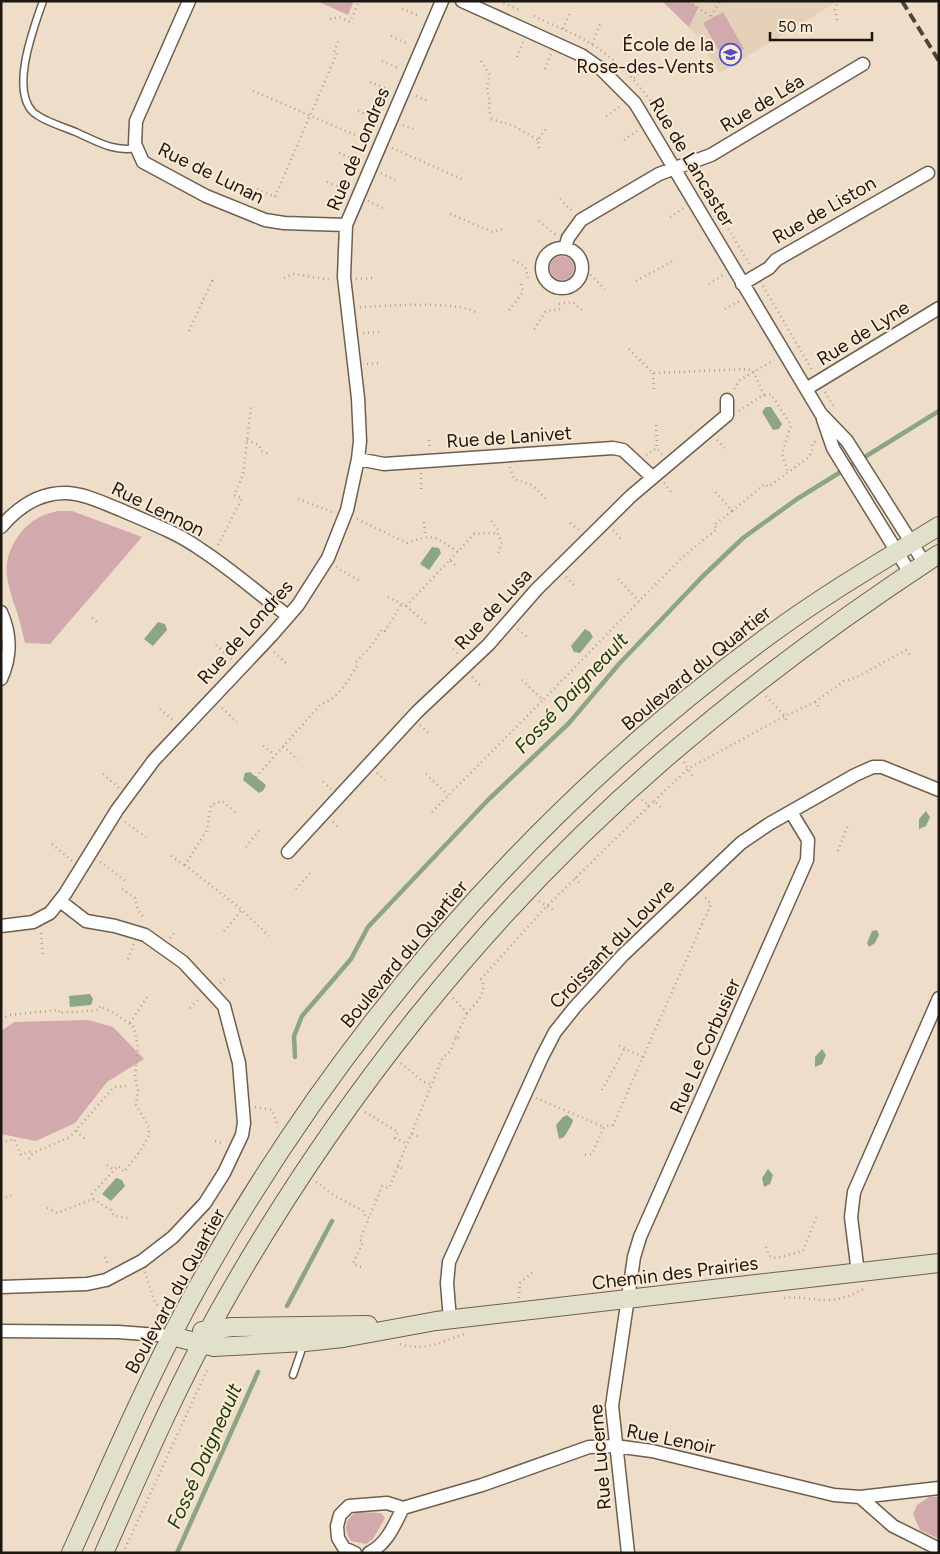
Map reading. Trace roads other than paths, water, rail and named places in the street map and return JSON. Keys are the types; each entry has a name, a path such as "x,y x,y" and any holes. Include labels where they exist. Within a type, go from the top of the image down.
{"main road":[{"name":"Boulevard du Quartier","path":"70,1553 132,1417 172,1336 242,1211 326,1085 402,986 500,874 614,762 701,688 804,610 939,526"},
{"path":"104,1553 206,1337 286,1199 350,1105 441,987 512,907 601,817 711,719 800,650 925,564"},
{"name":"Chemin des Prairies","path":"206,1337 214,1347 305,1342 343,1338 417,1324 939,1263"},
{"name":"Chemin des Prairies","path":"172,1336 206,1337 232,1327 417,1324"}],"street":[{"name":"Rue de Lunan","path":"189,1 136,121 136,148 143,162 153,169 246,214 265,220 284,223 346,225"},
{"name":"Rue de Londres","path":"1,926 42,919 60,901 127,795 182,728 288,616 328,558 347,510 358,459 358,398 344,277 346,225 442,1"},
{"name":"Rue de Lancaster","path":"462,1 568,48 600,68 635,103 676,168 742,284 821,414 832,448 864,500 904,548 925,564"},
{"name":"Rue de Léa","path":"566,245 582,220 659,174 712,155 864,64"},
{"name":"Rue de Liston","path":"742,284 769,268 784,255 928,173"},
{"path":"566,245 578,256 582,271 576,283 566,288 556,288 545,280 541,268 544,258 552,250 566,245"},
{"name":"Rue de Lyne","path":"806,389 939,308"},
{"name":"Rue de Lusa","path":"288,852 417,712 488,645 536,590 652,478 727,415 727,400"},
{"name":"Rue de Lancaster","path":"828,435 847,441 878,492 904,548"},
{"name":"Rue de Lanivet","path":"358,459 384,464 613,448 623,450 652,478"},
{"name":"Rue Lennon","path":"1,527 14,512 29,502 46,496 66,493 88,496 178,536 212,558 288,616"},
{"path":"1,612 8,633 9,652 1,679"},
{"name":"Croissant du Louvre","path":"450,1320 447,1283 449,1262 525,1094 555,1032 623,955 741,842 855,775 877,767 892,770 939,790"},
{"name":"Rue Le Corbusier","path":"628,1300 634,1256 640,1237 807,860 808,840 791,812"},
{"path":"1,1287 87,1284 106,1280 140,1262 173,1238 205,1203 215,1188 242,1135 244,1104 239,1063 224,1006 183,962 146,936 116,926 86,921 60,901"},
{"path":"858,1273 851,1218 854,1192 939,998"},
{"name":"Rue Lucerne","path":"628,1300 613,1392 615,1446 628,1553"},
{"name":"Chemin des Prairies","path":"1,1331 118,1332 172,1336"},
{"name":"Rue Lenoir","path":"355,1553 344,1548 338,1538 337,1526 340,1515 349,1506 387,1503 403,1508 482,1485 589,1447 615,1446 652,1451 812,1490 860,1497 939,1488"},
{"path":"860,1497 892,1526 939,1549"},
{"path":"370,1553 378,1548 387,1538 403,1508"}],"lane":[{"path":"43,1 27,55 23,81 28,104 40,116 114,149 136,148"},
{"path":"293,1375 305,1342"}],"waterway":[{"name":"Fossé Daigneault","path":"295,1057 294,1036 302,1016 351,959 368,927 488,800 569,723 619,664 702,577 743,538 797,499 939,411"},
{"name":"Fossé Daigneault","path":"287,1306 332,1221"},
{"name":"Fossé Daigneault","path":"177,1553 258,1372"}],"railway":[{"path":"902,1 939,61"}],"place":[{"name":"École de la Rose-des-Vents","path":"730,55"}]}
